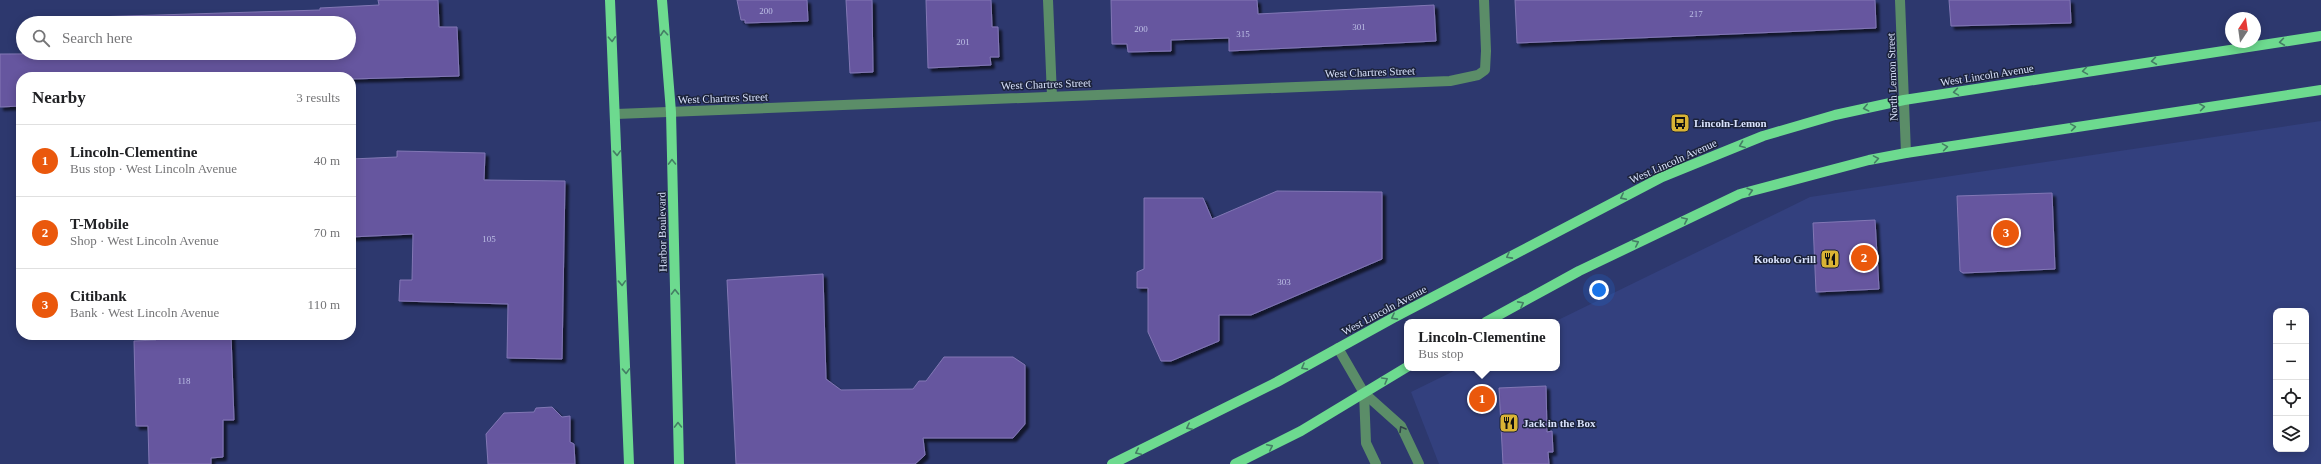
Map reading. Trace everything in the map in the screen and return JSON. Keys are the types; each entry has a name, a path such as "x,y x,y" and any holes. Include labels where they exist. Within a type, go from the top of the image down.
{"main road":[{"path":"610,0 616,114 629,464"},
{"name":"Harbor Boulevard","path":"662,0 671,112 679,464"},
{"name":"West Lincoln Avenue","path":"1112,464 1277,382 1338,348 1662,177 1763,136 1835,115 1904,100 2321,36"},
{"path":"1491,319 1579,271 1740,194 1869,160 1906,153 2321,90"},
{"path":"1235,464 1301,431 1404,369"}],"street":[{"path":"1048,0 1052,96"},
{"name":"West Chartres Street","path":"616,114 1442,81 1478,75 1484,70 1486,52 1484,0"},
{"name":"North Lemon Street","path":"1900,0 1906,153"},
{"path":"1338,348 1364,393 1401,426 1419,464"},
{"path":"1364,393 1366,443 1376,464"}],"shaded area":[{"path":"2321,121 2321,464 1439,464 1411,392 1454,371 1560,371 1560,319 1810,197"}],"building":[{"path":"378,0 438,0 439,27 457,27 459,76 356,79 356,72 16,72 16,106 0,107 0,54 16,54 16,60 356,60 356,16 125,16 320,10 320,8 379,5"},
{"path":"737,0 807,0 808,21 745,23 745,20 741,20"},
{"path":"846,0 872,0 873,72 850,73"},
{"path":"926,0 991,0 992,27 998,27 999,57 990,57 991,65 928,68"},
{"path":"1111,0 1257,0 1258,14 1434,5 1436,41 1229,51 1229,38 1171,40 1171,51 1128,52 1127,44 1112,44"},
{"path":"1515,0 1875,0 1876,28 1517,43"},
{"path":"1949,0 2070,0 2071,23 1951,26"},
{"path":"397,151 485,153 484,180 565,181 562,359 507,358 508,304 399,301 400,280 412,280 413,234 356,237 356,159 397,157"},
{"path":"1277,191 1382,192 1382,259 1251,315 1219,315 1219,341 1171,361 1161,361 1148,332 1148,288 1137,288 1137,272 1144,269 1144,198 1203,198 1212,219"},
{"path":"2052,193 2055,269 1963,273 1960,271 1957,196"},
{"path":"1875,220 1879,289 1816,292 1813,223"},
{"path":"823,274 826,379 841,390 913,389 919,381 926,381 944,357 1013,357 1025,365 1025,424 1013,438 923,438 925,455 915,464 736,464 727,280"},
{"path":"231,340 234,420 223,420 223,457 211,458 211,464 149,464 148,426 136,426 134,341"},
{"name":"Jack in the Box","path":"1546,386 1547,432 1552,431 1553,452 1548,452 1549,464 1503,464 1499,388"},
{"path":"552,407 562,417 570,416 570,442 574,444 575,464 488,464 486,434 504,413 534,412 536,408"}],"place":[{"name":"Lincoln-Lemon","path":"1680,123"},
{"name":"Citibank","path":"2006,233"},
{"name":"T-Mobile","path":"1864,258"},
{"name":"Kookoo Grill","path":"1830,259"},
{"name":"Lincoln-Clementine","path":"1482,399"},
{"name":"Jack in the Box","path":"1509,423"}]}
